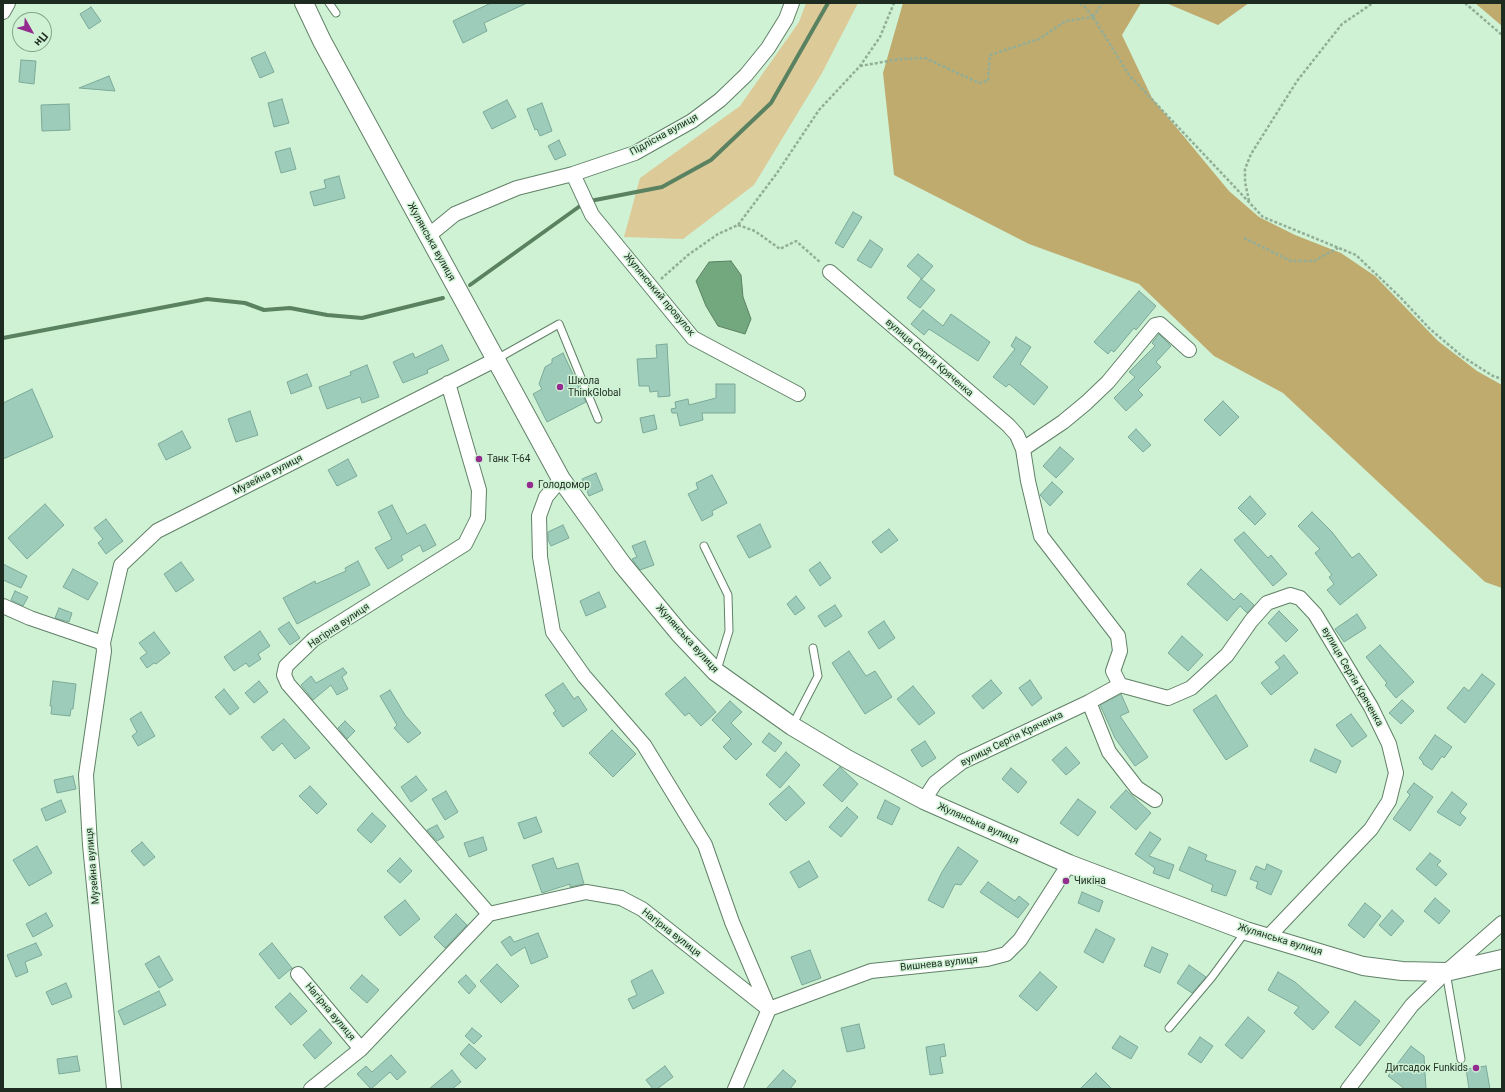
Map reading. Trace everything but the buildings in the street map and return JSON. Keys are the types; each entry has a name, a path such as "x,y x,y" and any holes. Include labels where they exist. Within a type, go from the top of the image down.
{"street":[{"path":"3,12 8,3"},
{"name":"Жулянська вулиця","path":"304,3 322,41 561,479 622,564 680,634 716,672 792,726 847,759 924,800 1069,864 1246,931 1363,966 1402,971 1446,972 1502,959"},
{"name":"Підлісна вулиця","path":"428,236 455,214 516,188 573,174 635,153 692,121 720,100 746,75 768,48 786,19 792,3"},
{"name":"Жулянський провулок","path":"573,174 592,215 647,280 676,319 693,338 798,394"},
{"name":"вулиця Сергія Кряченка","path":"830,272 1017,435 1023,448 1028,481 1041,536 1118,636 1120,651 1113,671 1120,685"},
{"path":"1023,448 1063,422 1086,403 1108,382 1155,325 1160,324 1189,350"},
{"name":"Музейна вулиця","path":"114,1089 90,845 86,775 104,651 103,644 122,565 157,531 495,360"},
{"name":"Нагірна вулиця","path":"448,383 480,490 478,518 465,544 314,639 286,666 284,675 288,684 489,914"},
{"path":"561,479 546,497 539,516 540,557 547,607 553,632 584,676 644,745 705,845 732,922 769,1009 735,1089"},
{"name":"вулиця Сергія Кряченка","path":"924,800 935,783 962,762 1089,702 1120,685 1168,698 1191,688 1227,655 1251,621 1267,603 1290,595 1300,598 1315,614 1371,707 1389,744 1396,773 1389,801 1371,829 1268,937"},
{"path":"3,606 30,618 103,644"},
{"path":"1089,702 1109,752 1137,788 1155,800"},
{"name":"Вишнева вулиця","path":"769,1009 871,970 987,959 1006,954 1020,940 1069,864"},
{"name":"Нагірна вулиця","path":"311,1089 361,1049 489,914 586,892 621,898 642,909 769,1009"},
{"path":"1348,1089 1412,1005 1446,972 1502,923"},
{"name":"Нагірна вулиця","path":"298,974 361,1049"}],"lane":[{"path":"329,3 336,13"},
{"path":"495,360 559,324 598,419"},
{"path":"704,546 728,595 729,632 716,672"},
{"path":"792,726 818,676 814,648"},
{"path":"1169,1028 1212,978 1246,931"},
{"path":"1446,972 1461,1059"}],"path":[{"path":"647,280 663,279 688,255 718,234 738,225 777,173 818,110 860,66 880,36 894,3"},
{"path":"1080,3 1093,17 1129,75 1263,216 1356,256 1400,297 1430,329 1463,357 1493,376 1502,379"},
{"path":"860,66 900,59 925,58 979,83 988,82 990,55 1039,39 1066,21 1093,17 1102,3"},
{"path":"1249,202 1245,182 1245,169 1251,154 1297,81 1342,24 1373,3"},
{"path":"1465,3 1502,36"},
{"path":"738,225 755,231 780,249 796,241 813,254 830,272"},
{"path":"1244,238 1291,261 1314,260 1338,248"}],"shaded area":[{"path":"806,3 858,3 822,73 754,185 683,239 624,237 640,178 740,106 799,22"},
{"path":"903,3 1141,3 1122,35 1152,98 1229,191 1259,217 1295,235 1341,253 1375,276 1438,341 1477,371 1502,385 1502,588 1485,582 1283,393 1214,356 1139,284 1029,244 894,175 883,73"},
{"path":"1166,3 1249,3 1218,25"},
{"path":"1475,3 1502,3 1502,26"},
{"path":"731,261 741,275 743,297 751,319 745,334 718,326 706,306 696,281 709,262"}],"waterway":[{"path":"590,201 662,187 711,160 771,103 828,3"},
{"path":"470,285 580,206"},
{"path":"3,338 207,299 245,303 264,310 290,308 327,315 362,318 443,298"}],"place":[{"name":"Школа ThinkGlobal","path":"560,387"},
{"name":"Танк Т-64","path":"479,459"},
{"name":"Голодомор","path":"530,485"},
{"name":"Чикіна","path":"1066,881"},
{"name":"Дитсадок Funkids","path":"1476,1068"}]}
